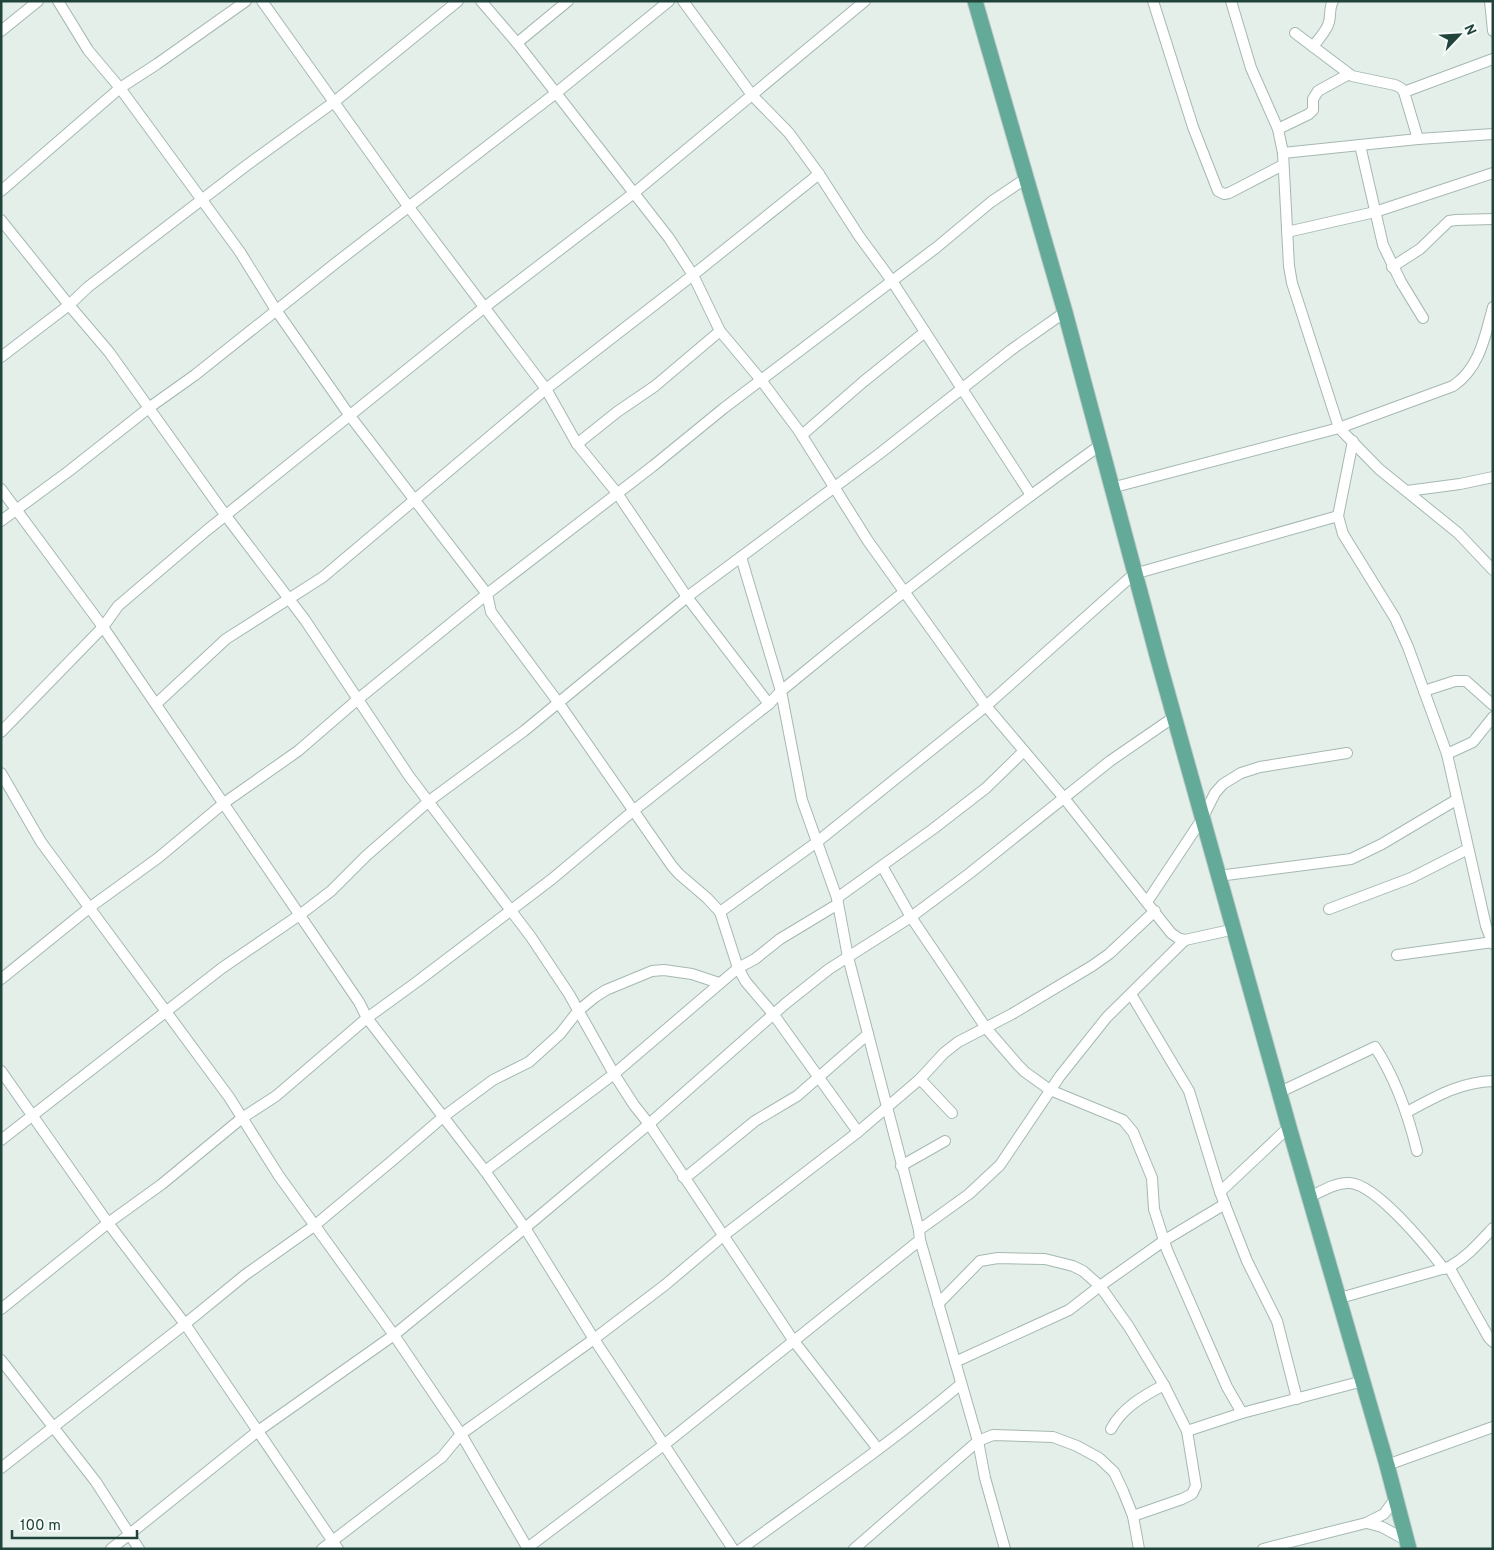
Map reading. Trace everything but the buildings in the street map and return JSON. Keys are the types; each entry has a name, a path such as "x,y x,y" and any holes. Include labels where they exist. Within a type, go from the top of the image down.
{"main road":[{"path":"975,1 1065,312 1099,446 1202,819 1235,929 1289,1128 1387,1464 1407,1544"}],"street":[{"path":"1,31 38,1"},
{"path":"58,1 88,50 120,88 240,252 276,310 350,416 382,459 416,499 487,594 491,612 558,702 633,811 679,874 720,912 738,968 746,982 774,1015 858,1132"},
{"path":"1,191 120,88 246,1"},
{"path":"262,1 408,206 546,389 577,444 617,494 687,597 769,704"},
{"path":"1,357 69,305 88,287 334,102 458,1"},
{"path":"481,1 517,43 669,238 693,276 720,331 761,380 802,435 868,541 986,706 1064,798 1171,933 1185,940 1235,929"},
{"path":"517,43 568,1"},
{"path":"1,521 195,375 408,206 556,93 669,1"},
{"path":"683,1 752,95 789,133 819,174 859,236 892,281 1031,495"},
{"path":"1,732 103,627 118,606 206,530 226,516 242,501 485,307 634,193 866,1"},
{"path":"1153,1 1193,127 1218,191 1224,194 1230,193 1283,165"},
{"path":"1313,47 1330,20 1330,6 1333,1"},
{"path":"1490,1 1493,31"},
{"path":"1233,2 1251,68 1278,129 1283,153 1289,266 1292,283 1339,428 1380,469 1458,533 1493,570"},
{"path":"1295,33 1349,74 1401,88 1404,92 1418,138"},
{"path":"1404,92 1493,60"},
{"path":"1278,129 1309,114 1313,110 1314,99 1318,91 1349,74"},
{"path":"1283,153 1418,138 1493,134"},
{"path":"1360,145 1383,245 1392,267 1423,318"},
{"path":"1287,232 1375,212 1493,173"},
{"path":"156,704 226,638 323,576 546,389 693,276 819,174"},
{"path":"1,979 89,908 158,858 224,803 298,750 487,594 761,380 937,247 991,202 1025,179"},
{"path":"1392,267 1420,248 1449,221 1493,219"},
{"path":"1,220 109,352 150,407 174,445 289,599 357,700 429,801 537,945 634,1106 649,1124 794,1340 878,1449"},
{"path":"1111,488 1339,428 1453,386 1473,366 1480,352 1493,307"},
{"path":"1,1140 222,968 331,891 366,856 429,801 524,732 687,597 834,487 1011,350 1065,312"},
{"path":"577,444 617,412 655,386 720,331"},
{"path":"802,435 925,332"},
{"path":"1353,441 1338,516 1343,534 1395,618 1424,691 1446,754 1486,926 1492,943 1397,955"},
{"path":"1,1309 108,1223 162,1184 242,1118 276,1096 367,1018 511,911 633,811 769,704 781,692 905,591 1099,446"},
{"path":"1408,491 1460,484 1493,477"},
{"path":"1,489 103,627 301,914 360,1002 367,1018 485,1171 525,1228 594,1339 733,1549"},
{"path":"720,912 817,842 986,706 1134,574 1338,516"},
{"path":"741,557 781,692 788,720 802,800 838,901 848,958 901,1166 960,1384 978,1441 985,1478 1005,1549"},
{"path":"1424,691 1455,681 1466,681 1493,705"},
{"path":"111,1549 258,1431 394,1335 649,1124 774,1015 784,1004 829,969 970,874 1110,761 1174,717"},
{"path":"1446,754 1473,742 1492,718"},
{"path":"485,1171 614,1074 738,968 755,959 780,939 838,901 986,788 1024,751"},
{"path":"1147,902 1202,819 1215,793 1223,784 1241,773 1260,767 1347,753"},
{"path":"1,773 41,842 242,1118 314,1226 394,1335 461,1434 527,1548 665,1444 794,1340 969,1194 1000,1165 1050,1090 1107,1017 1185,940"},
{"path":"1218,876 1351,859 1382,844 1456,800"},
{"path":"1329,909 1411,878 1468,849"},
{"path":"882,866 910,916 986,1028 1025,1072 1050,1090 1123,1120 1128,1124 1152,1178 1154,1209 1168,1250 1197,1321 1228,1388 1242,1413"},
{"path":"322,1549 335,1545 442,1457 461,1434 594,1339 665,1285 723,1236 858,1132 886,1106 920,1079 944,1052 958,1042 1012,1014 1104,958 1155,912"},
{"path":"1,1468 245,1275 314,1226 443,1117 493,1080 529,1062 560,1034 578,1011 606,990 652,971 664,970 692,974 719,983"},
{"path":"1131,994 1189,1091 1220,1192 1247,1261 1277,1321 1297,1398"},
{"path":"683,1177 690,1174 755,1121 797,1096 868,1034"},
{"path":"1280,1092 1375,1047 1396,1086 1407,1112 1418,1151"},
{"path":"1,1071 108,1223 185,1324 335,1545"},
{"path":"920,1079 952,1113"},
{"path":"1407,1112 1452,1089 1468,1084 1493,1082"},
{"path":"1220,1192 1289,1128"},
{"path":"901,1166 945,1141"},
{"path":"1310,1197 1336,1185 1351,1183 1361,1187 1386,1204 1447,1268 1493,1342"},
{"path":"955,1362 1069,1310 1165,1240 1225,1204"},
{"path":"1340,1298 1447,1268 1466,1256 1493,1228"},
{"path":"938,1304 977,1263 998,1258 1045,1259 1060,1263 1082,1271 1100,1286 1129,1327 1164,1385 1187,1431 1196,1486 1192,1494 1182,1499 1132,1516"},
{"path":"1,1360 96,1482 139,1549"},
{"path":"1187,1431 1242,1413 1363,1381"},
{"path":"741,1549 878,1449 960,1384"},
{"path":"1111,1429 1115,1421 1129,1407 1146,1394 1164,1385"},
{"path":"1387,1464 1493,1427"},
{"path":"854,1549 978,1441 993,1435 1052,1437 1077,1446 1099,1458 1114,1472 1132,1516 1139,1549"},
{"path":"1265,1548 1366,1523 1384,1514 1396,1499"},
{"path":"1366,1523 1382,1527 1407,1544"}]}
